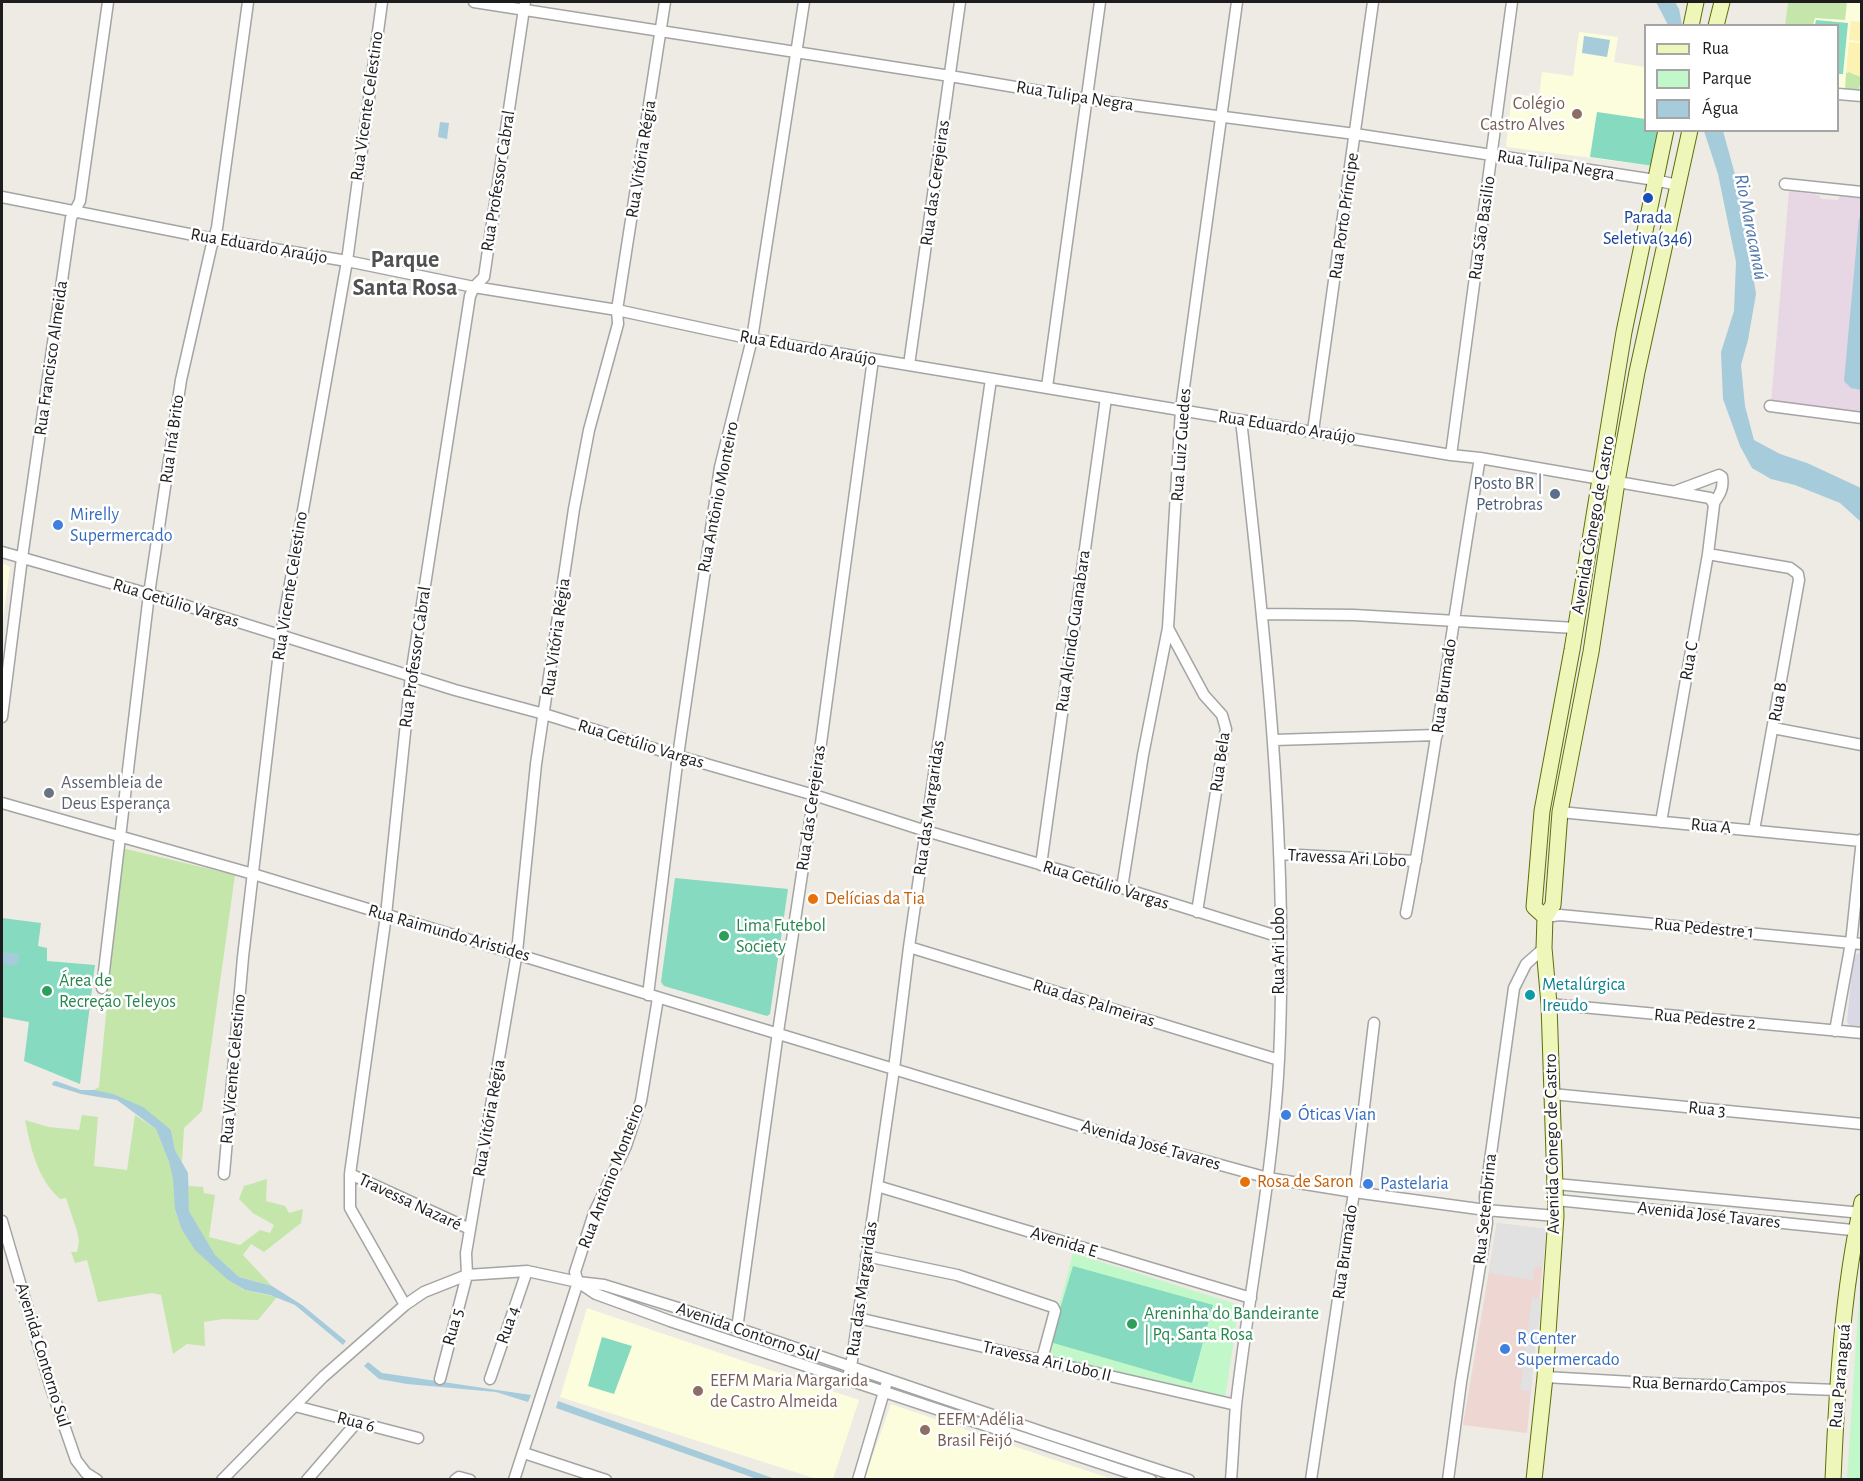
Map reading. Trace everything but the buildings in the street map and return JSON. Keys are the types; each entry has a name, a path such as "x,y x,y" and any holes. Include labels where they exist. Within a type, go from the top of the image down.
{"main road":[{"path":"1691,24 1696,2"},
{"path":"1716,24 1722,2"},
{"name":"Avenida Cônego de Castro","path":"1545,917 1534,907 1542,811 1572,650 1624,332 1666,132"},
{"name":"Avenida Cônego de Castro","path":"1534,1479 1545,1377 1556,1216 1550,1004 1544,948 1545,917 1553,905 1560,812 1591,652 1617,482 1637,372 1690,132"},
{"path":"1572,650 1591,652"},
{"path":"1542,811 1560,812"},
{"name":"Rua Paranaguá","path":"1833,1479 1837,1389 1861,1210"}],"street":[{"name":"Rua Francisco Almeida","path":"2,717 22,558 71,218 80,201 108,2"},
{"name":"Rua Iná Brito","path":"102,988 150,594 181,380 217,228 248,2"},
{"name":"Rua Vicente Celestino","path":"224,1174 243,957 281,635 346,261 382,2"},
{"name":"Rua Tulipa Negra","path":"474,2 524,5 661,31 950,75 1086,99 1355,134 1677,185"},
{"name":"Rua Vitória Régia","path":"467,1275 466,1253 517,952 536,764 574,509 588,430 618,324 617,310 665,2"},
{"name":"Rua Antônio Monteiro","path":"514,1479 579,1282 575,1272 594,1214 626,1146 641,1101 678,756 720,467 752,339 804,2"},
{"name":"Rua das Cerejeiras","path":"909,365 960,2"},
{"path":"1047,387 1100,2"},
{"name":"Rua Luiz Guedes","path":"1122,888 1143,755 1168,628 1181,409 1237,2"},
{"name":"Rua Porto Príncipe","path":"1313,431 1373,2"},
{"name":"Rua São Basilio","path":"1451,455 1512,2"},
{"name":"Rua Professor Cabral","path":"405,1305 350,1208 350,1174 386,915 411,675 470,297 474,287 484,277 524,5"},
{"path":"1839,94 1862,96"},
{"path":"1785,184 1862,192"},
{"name":"Rua Eduardo Araújo","path":"2,197 474,287 617,310 752,339 1480,458 1707,497 1713,501"},
{"name":"Rua das Cerejeiras","path":"737,1329 778,1032 814,795 873,359"},
{"name":"Rua das Margaridas","path":"848,1379 991,379"},
{"name":"Rua Alcindo Guanabara","path":"1041,865 1106,398"},
{"path":"1770,406 1862,418"},
{"name":"Rua Ari Lobo","path":"1231,1479 1236,1405 1268,1178 1279,1060 1279,854 1274,740 1241,420"},
{"name":"Rua Brumado","path":"1406,913 1437,735 1480,458"},
{"name":"Rua C","path":"1660,822 1708,554 1713,501 1722,491 1722,477 1719,475 1706,478 1674,491"},
{"name":"Rua Getúlio Vargas","path":"2,552 150,594 455,690 544,714 1280,937"},
{"name":"Rua B","path":"1708,554 1790,568 1798,574 1799,583 1754,830"},
{"path":"1262,614 1354,615 1453,623 1575,628"},
{"name":"Rua Bela","path":"1168,628 1204,695 1222,716 1226,729 1197,912"},
{"path":"1773,728 1862,745"},
{"path":"1274,740 1437,735"},
{"name":"Rua Raimundo Aristides","path":"2,803 120,835 517,952 653,996 894,1068"},
{"name":"Rua A","path":"1560,812 1861,840"},
{"path":"1835,1030 1856,943 1861,840"},
{"name":"Travessa Ari Lobo","path":"1279,854 1416,861"},
{"name":"Rua Pedestre 1","path":"1545,917 1560,915 1856,943"},
{"name":"Rua das Palmeiras","path":"909,947 1279,1060"},
{"name":"Rua Setembrina","path":"1448,1479 1486,1223 1485,1197 1514,988 1526,964 1544,948"},
{"name":"Rua Pedestre 2","path":"1550,1004 1862,1033"},
{"name":"Rua Brumado","path":"1311,1479 1354,1192 1374,1023"},
{"name":"Avenida José Tavares","path":"894,1068 1104,1132 1268,1178 1486,1210 1556,1216"},
{"name":"Rua 3","path":"1552,1094 1862,1124"},
{"name":"Travessa Nazaré","path":"350,1174 470,1229"},
{"name":"Avenida José Tavares","path":"1556,1184 1861,1210"},
{"name":"Avenida E","path":"877,1186 1251,1298"},
{"name":"Avenida José Tavares","path":"1556,1200 1858,1231"},
{"name":"Avenida Contorno Sul","path":"2,1221 76,1460 81,1469 97,1479"},
{"path":"866,1256 957,1275 1053,1307 1055,1311 1042,1359"},
{"name":"Avenida Contorno Sul","path":"222,1479 323,1377 405,1305 424,1293 467,1275 527,1271 604,1285 1189,1479"},
{"name":"Rua 4","path":"490,1379 527,1271"},
{"name":"Rua 5","path":"440,1379 467,1275"},
{"name":"Avenida Contorno Sul","path":"579,1282 596,1294 659,1318 1151,1479"},
{"name":"Travessa Ari Lobo II","path":"858,1318 1236,1405"},
{"name":"Rua Bernardo Campos","path":"1545,1377 1837,1389"},
{"path":"858,1479 888,1379"},
{"name":"Rua 6","path":"295,1406 418,1438"},
{"path":"307,1479 357,1422"},
{"path":"524,1453 605,1479"},
{"path":"455,1479 462,1477 470,1479"}],"shaded area":[{"path":"1788,2 1861,2 1861,91 1839,88 1839,24 1785,24"},
{"name":"Colégio Castro Alves","path":"1579,32 1618,37 1614,62 1644,67 1644,132 1646,132 1655,166 1506,147 1512,94 1539,97 1542,72 1573,76"},
{"path":"1789,191 1819,195 1821,199 1838,200 1840,196 1861,198 1861,414 1771,404"},
{"path":"2,563 10,567 2,629"},
{"path":"1861,953 1861,1029 1852,1028 1847,1022 1853,959"},
{"name":"R Center Supermercado","path":"1497,1223 1546,1229 1527,1433 1463,1425"},
{"path":"1497,1223 1546,1229 1543,1267 1534,1267 1533,1280 1489,1273"},
{"path":"1532,1297 1542,1299 1530,1391 1520,1390"},
{"name":"EEFM Maria Margarida de Castro Almeida","path":"587,1308 859,1400 833,1479 820,1480 560,1397"},
{"name":"EEFM Adélia Brasil Feijó","path":"891,1404 1046,1457 1112,1479 864,1480"}],"green space":[{"path":"1788,2 1847,2 1845,20 1815,18 1813,24 1785,24"},
{"path":"1816,20 1848,23 1843,74 1839,74 1839,24 1815,24"},
{"path":"1846,73 1861,77 1859,90 1845,89"},
{"path":"1597,112 1644,119 1644,132 1659,132 1654,166 1590,157"},
{"path":"122,848 235,875 202,1111 184,1128 182,1162 175,1150 171,1130 120,1098 94,1090 99,1087"},
{"name":"Lima Futebol Society","path":"675,878 788,889 770,1014 767,1016 664,986 661,982"},
{"name":"Área de Recreção Teleyos","path":"2,918 41,923 38,946 47,948 47,961 95,965 80,1084 24,1061 29,1022 2,1017"},
{"path":"82,1115 98,1117 94,1166 127,1170 135,1115 156,1129 175,1185 175,1209 181,1228 228,1280 244,1290 277,1297 258,1320 223,1319 204,1322 205,1346 187,1344 173,1354 161,1295 152,1293 98,1302 87,1260 75,1263 71,1252 77,1252 79,1242 66,1198 60,1199 52,1191 40,1172 25,1120 49,1127 79,1130"},
{"path":"267,1179 266,1201 285,1206 289,1213 303,1209 301,1223 264,1252 251,1244 243,1255 272,1286 239,1277 214,1255 189,1211 188,1186 203,1187 204,1193 215,1195 209,1237 240,1245 260,1230 270,1233 274,1225 253,1213 239,1199 244,1186"},
{"name":"Areninha do Bandeirante | Pq. Santa Rosa","path":"1073,1253 1239,1305 1225,1399 1046,1356"},
{"name":"Areninha do Bandeirante | Pq. Santa Rosa","path":"1073,1266 1213,1305 1192,1383 1050,1342"},
{"path":"1861,1269 1861,1479 1847,1479"},
{"path":"602,1337 632,1346 614,1394 588,1386"}],"sand":[{"path":"1851,21 1861,22 1861,41 1849,40"},
{"path":"1849,42 1861,43 1861,77 1846,73"}],"water":[{"path":"1656,2 1675,2 1679,9 1682,24 1667,24"},
{"path":"1584,36 1610,40 1607,57 1582,53"},
{"path":"440,122 449,123 447,139 438,137"},
{"name":"Rio Maracanaú","path":"1704,132 1723,132 1741,196 1756,294 1741,365 1745,406 1754,440 1780,454 1807,463 1861,488 1861,522 1840,503 1795,485 1771,479 1752,468 1740,446 1723,399 1721,352 1734,311 1736,262 1718,174"},
{"path":"1859,218 1862,219 1861,390 1851,388 1844,381"},
{"path":"2,952 19,954 17,966 2,964"},
{"path":"56,1081 81,1090 113,1094 143,1107 171,1130 175,1150 188,1173 189,1211 215,1255 239,1277 272,1286 302,1305 346,1341 343,1345 295,1305 270,1295 245,1290 228,1280 195,1250 181,1228 175,1209 173,1179 169,1162 156,1129 117,1100 81,1094 52,1085"},
{"path":"368,1362 382,1373 531,1395 528,1402 496,1392 407,1384 379,1379 364,1366"},
{"path":"558,1401 775,1479 757,1479 556,1408"}],"place":[{"name":"Colégio Castro Alves","path":"1577,114"},
{"name":"Parada Seletiva(346)","path":"1648,198"},
{"name":"Posto BR | Petrobras","path":"1555,494"},
{"name":"Mirelly Supermercado","path":"58,525"},
{"name":"Assembleia de Deus Esperança","path":"49,793"},
{"name":"Delícias da Tia","path":"813,899"},
{"name":"Lima Futebol Society","path":"724,936"},
{"name":"Área de Recreção Teleyos","path":"47,991"},
{"name":"Metalúrgica Ireudo","path":"1530,995"},
{"name":"Óticas Vian","path":"1286,1115"},
{"name":"Rosa de Saron","path":"1245,1182"},
{"name":"Pastelaria","path":"1368,1184"},
{"name":"Areninha do Bandeirante | Pq. Santa Rosa","path":"1132,1324"},
{"name":"R Center Supermercado","path":"1505,1349"},
{"name":"EEFM Maria Margarida de Castro Almeida","path":"698,1391"},
{"name":"EEFM Adélia Brasil Feijó","path":"925,1430"}],"district":[{"name":"Parque Santa Rosa","path":"405,274"}]}
